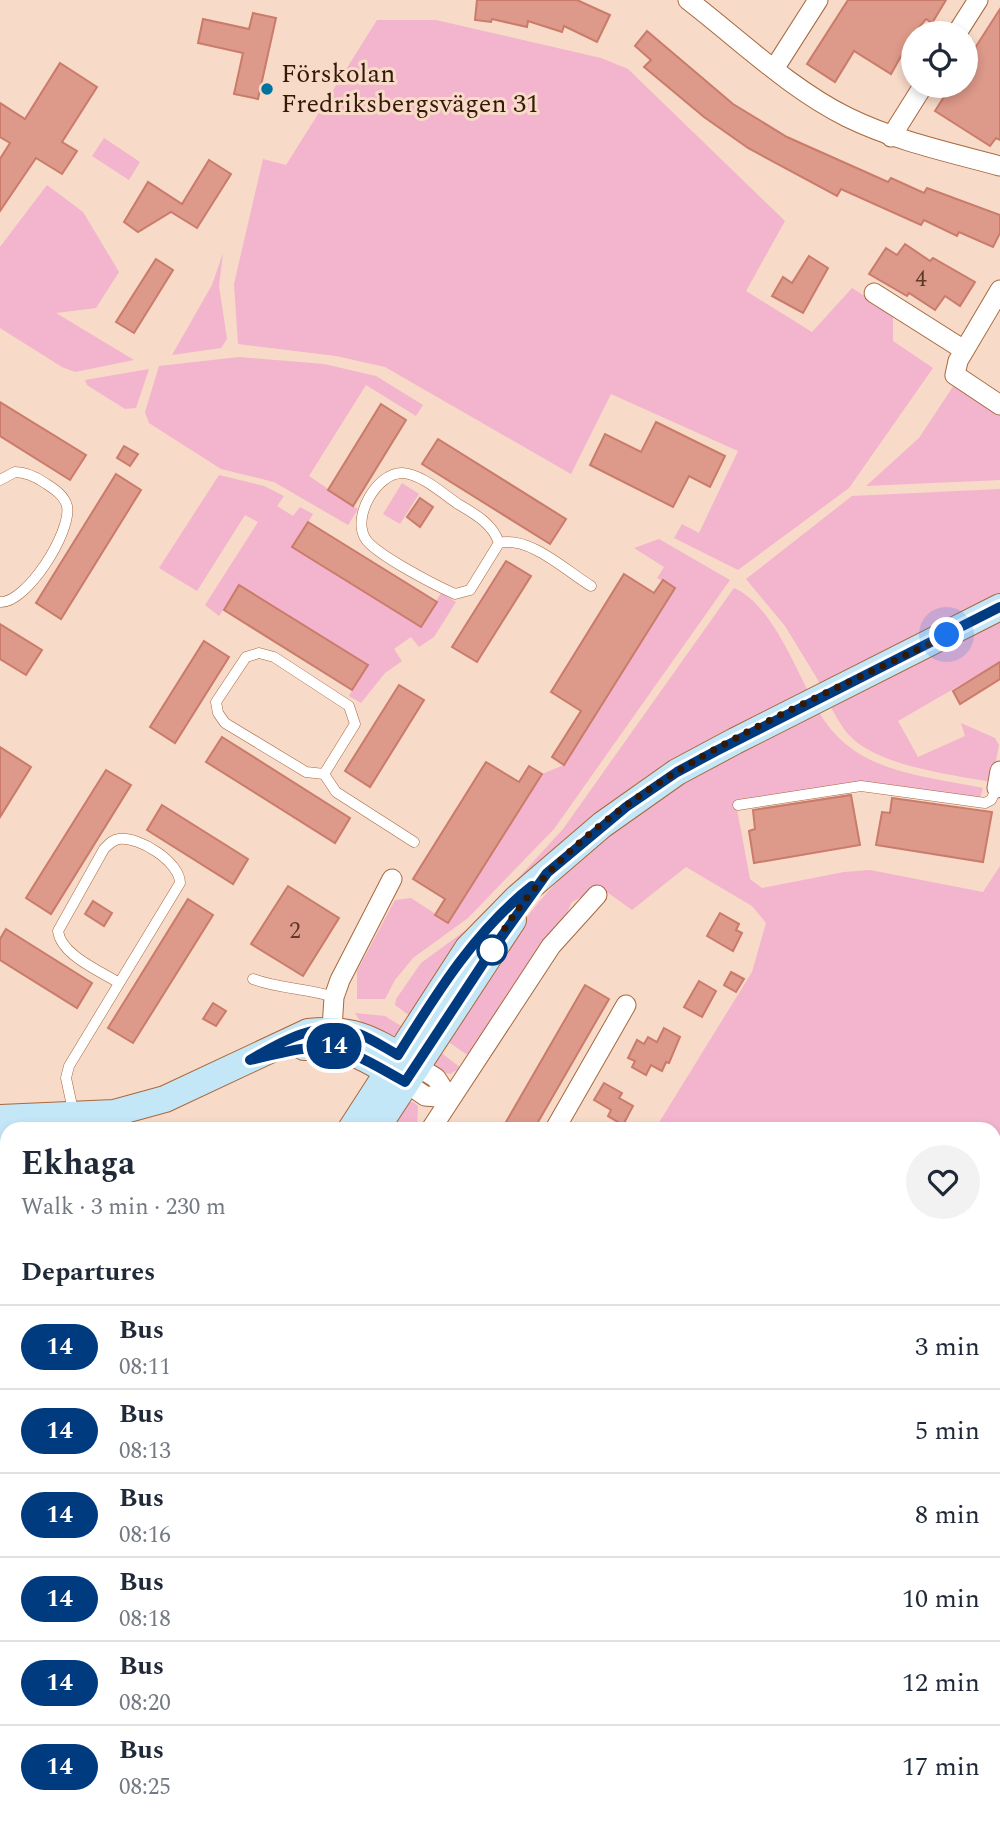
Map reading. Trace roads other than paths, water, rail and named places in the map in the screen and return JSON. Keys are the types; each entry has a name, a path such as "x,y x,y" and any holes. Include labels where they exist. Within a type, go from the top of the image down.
{"main road":[{"path":"364,1122 547,873 601,825 677,772 1000,607"},
{"path":"331,1037 350,1051 402,1069"},
{"path":"80,1122 165,1099 250,1060 309,1046 331,1037"},
{"path":"331,1037 360,1080 363,1122"},
{"path":"126,1122 165,1099"},
{"path":"0,1118 61,1122"}],"street":[{"path":"688,0 804,92 846,117 891,136 1000,166"},
{"path":"774,69 818,0"},
{"path":"965,21 978,0"},
{"path":"891,136 915,98"},
{"path":"1000,290 964,350 955,375 1000,405"},
{"path":"874,293 964,350"},
{"path":"331,1037 334,997 355,948 392,879"},
{"path":"435,1122 551,946 597,895"},
{"path":"559,1122 626,1005"},
{"path":"402,1069 425,1096 449,1098"}],"lane":[{"path":"0,480 15,472 37,478 63,498 68,517 64,533 29,586 17,599 0,602"},
{"path":"405,473 422,480 476,515 490,527 499,544 470,590 456,594 408,569 368,542 361,519 366,505 385,479 405,473"},
{"path":"499,544 520,542 591,586"},
{"path":"259,653 274,657 349,706 355,724 324,775 312,774 295,766 229,726 218,713 215,707 218,697 246,657 259,653"},
{"path":"324,775 335,792 414,842"},
{"path":"738,806 860,786 985,803 991,800 999,778"},
{"path":"76,1122 66,1078 73,1057 119,983 180,883 178,870 167,860 138,843 121,838 104,849 58,931 59,938 69,951 119,983"},
{"path":"253,979 269,985 299,988 334,997"}],"place":[{"name":"Förskolan Fredriksbergsvägen 31","path":"267,89"}]}
